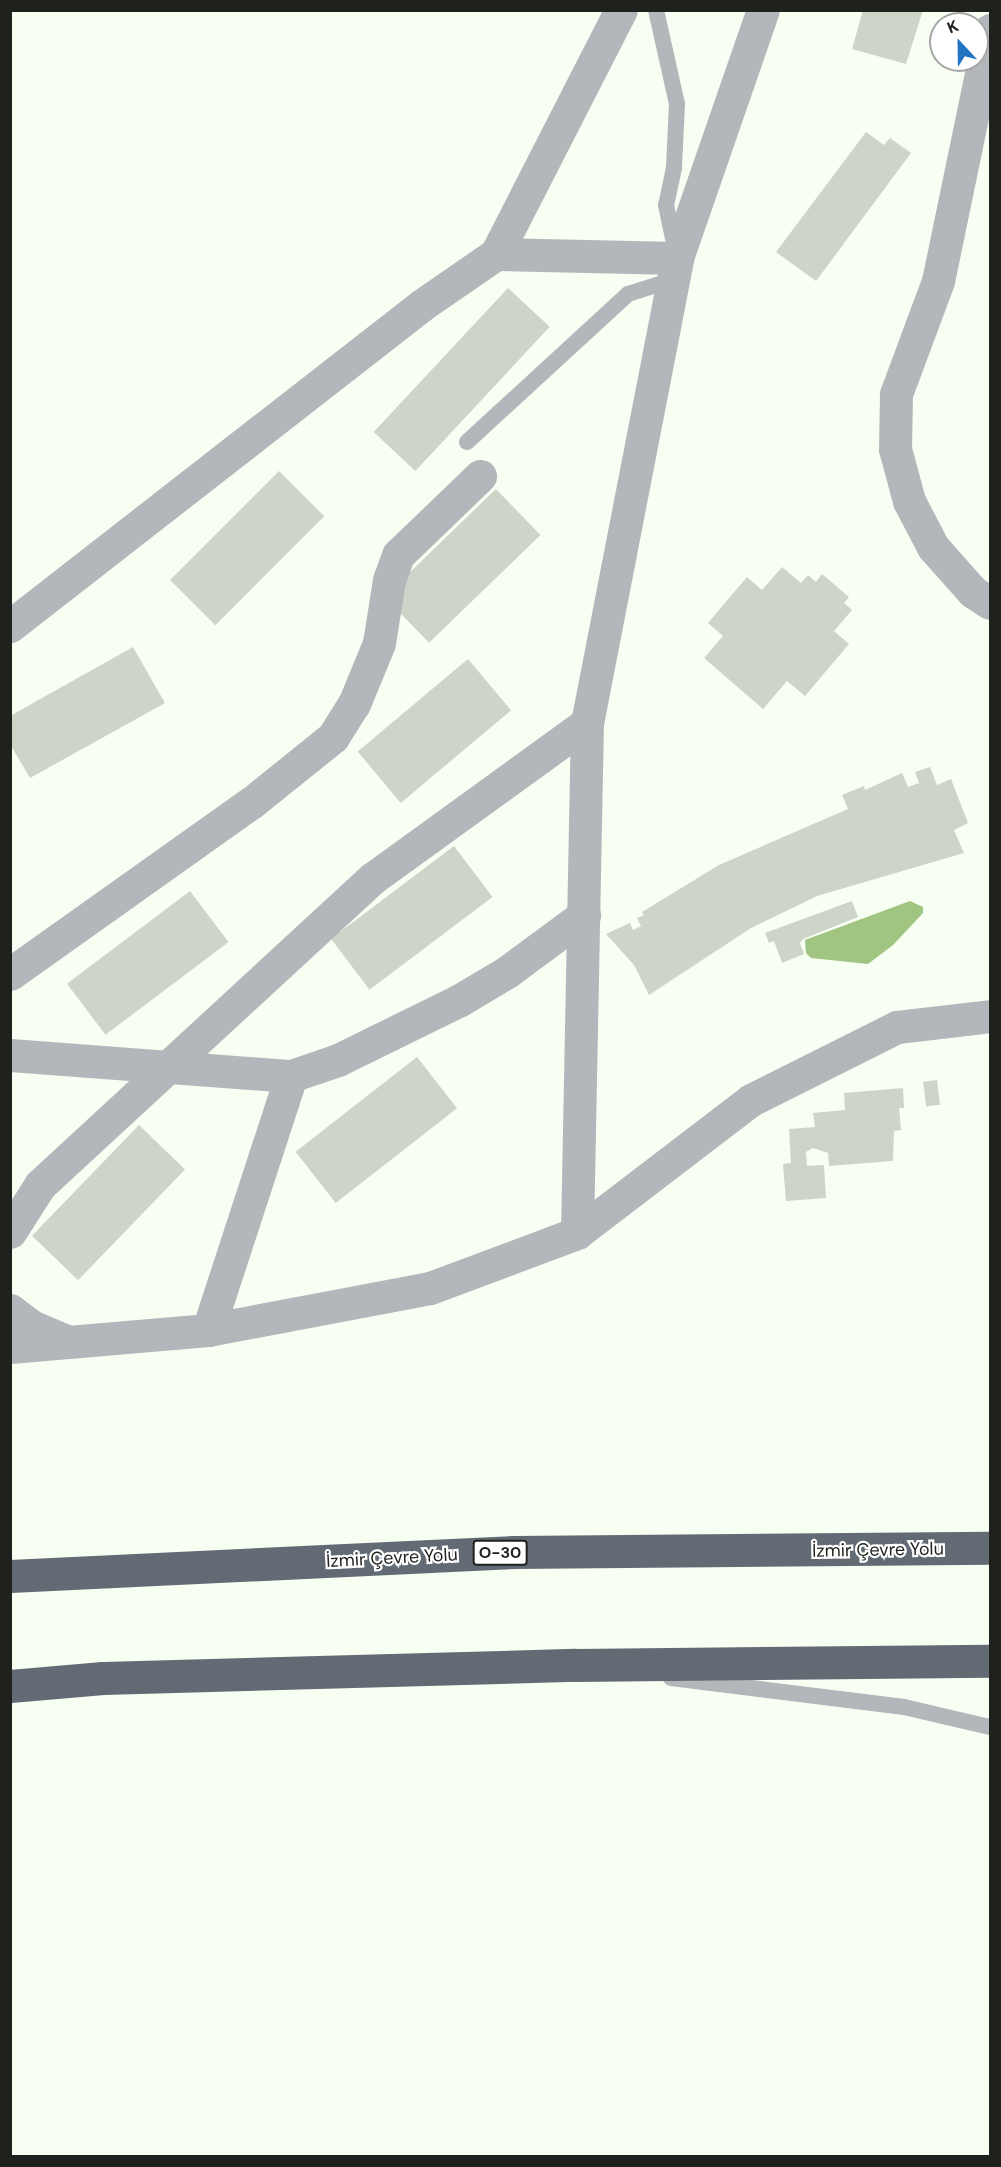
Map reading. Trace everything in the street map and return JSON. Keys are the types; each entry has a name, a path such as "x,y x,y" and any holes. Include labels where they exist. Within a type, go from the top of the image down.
{"highway":[{"name":"İzmir Çevre Yolu","path":"10,1576 514,1552 990,1548"},
{"path":"10,1686 103,1678 575,1665 990,1661"}],"street":[{"path":"10,626 422,305 496,254 621,10"},
{"path":"577,1233 587,723 675,269 763,10"},
{"path":"990,30 938,281 896,394 895,449 909,501 933,547 973,592 990,603"},
{"path":"496,254 675,269"},
{"path":"10,974 250,803 333,737 354,704 379,643 389,580 398,555 480,476"},
{"path":"10,1232 40,1185 172,1067 373,878 587,723"},
{"path":"10,1055 291,1076 338,1060 460,1000 507,972 584,915"},
{"path":"10,1347 208,1330 430,1288 577,1233 752,1100 897,1027 990,1016"},
{"path":"208,1330 291,1076"},
{"path":"10,1310 31,1326 69,1342"}],"lane":[{"path":"467,442 628,294 675,269 666,205 674,168 677,104 656,10"},
{"path":"575,1665 904,1707 990,1727"}],"shaded area":[{"path":"910,901 923,907 923,913 893,945 868,964 811,958 806,953 805,940"}],"building":[{"path":"863,10 923,10 906,64 852,49"},
{"path":"866,132 884,145 890,138 911,153 816,281 776,252"},
{"path":"508,288 550,327 415,471 374,432"},
{"path":"279,471 324,516 215,625 170,580"},
{"path":"496,489 540,535 429,643 385,597"},
{"path":"782,567 801,583 808,575 816,582 822,574 849,597 844,603 852,610 834,631 849,644 805,696 787,681 763,709 704,658 723,636 708,623 747,577 762,590"},
{"path":"133,647 165,703 30,778 10,744 10,716"},
{"path":"468,659 511,710 401,803 358,752"},
{"path":"930,767 937,785 951,779 968,823 954,830 964,853 817,896 751,928 649,995 634,965 606,934 630,923 633,930 641,926 637,918 644,915 642,912 719,865 848,809 842,795 864,786 865,790 902,773 908,787 919,783 915,772"},
{"path":"454,846 493,897 370,990 331,939"},
{"path":"190,891 229,942 106,1035 67,984"},
{"path":"852,901 858,917 803,939 800,943 804,954 782,963 774,941 769,943 765,933"},
{"path":"417,1057 457,1108 336,1203 296,1152"},
{"path":"937,1080 940,1105 926,1107 923,1082"},
{"path":"903,1088 904,1108 899,1108 901,1130 894,1131 893,1161 829,1166 828,1153 813,1148 806,1152 807,1166 824,1165 826,1198 786,1201 783,1164 791,1163 789,1129 815,1127 813,1113 845,1110 844,1093"},
{"path":"139,1125 185,1169 78,1280 32,1236"}]}
